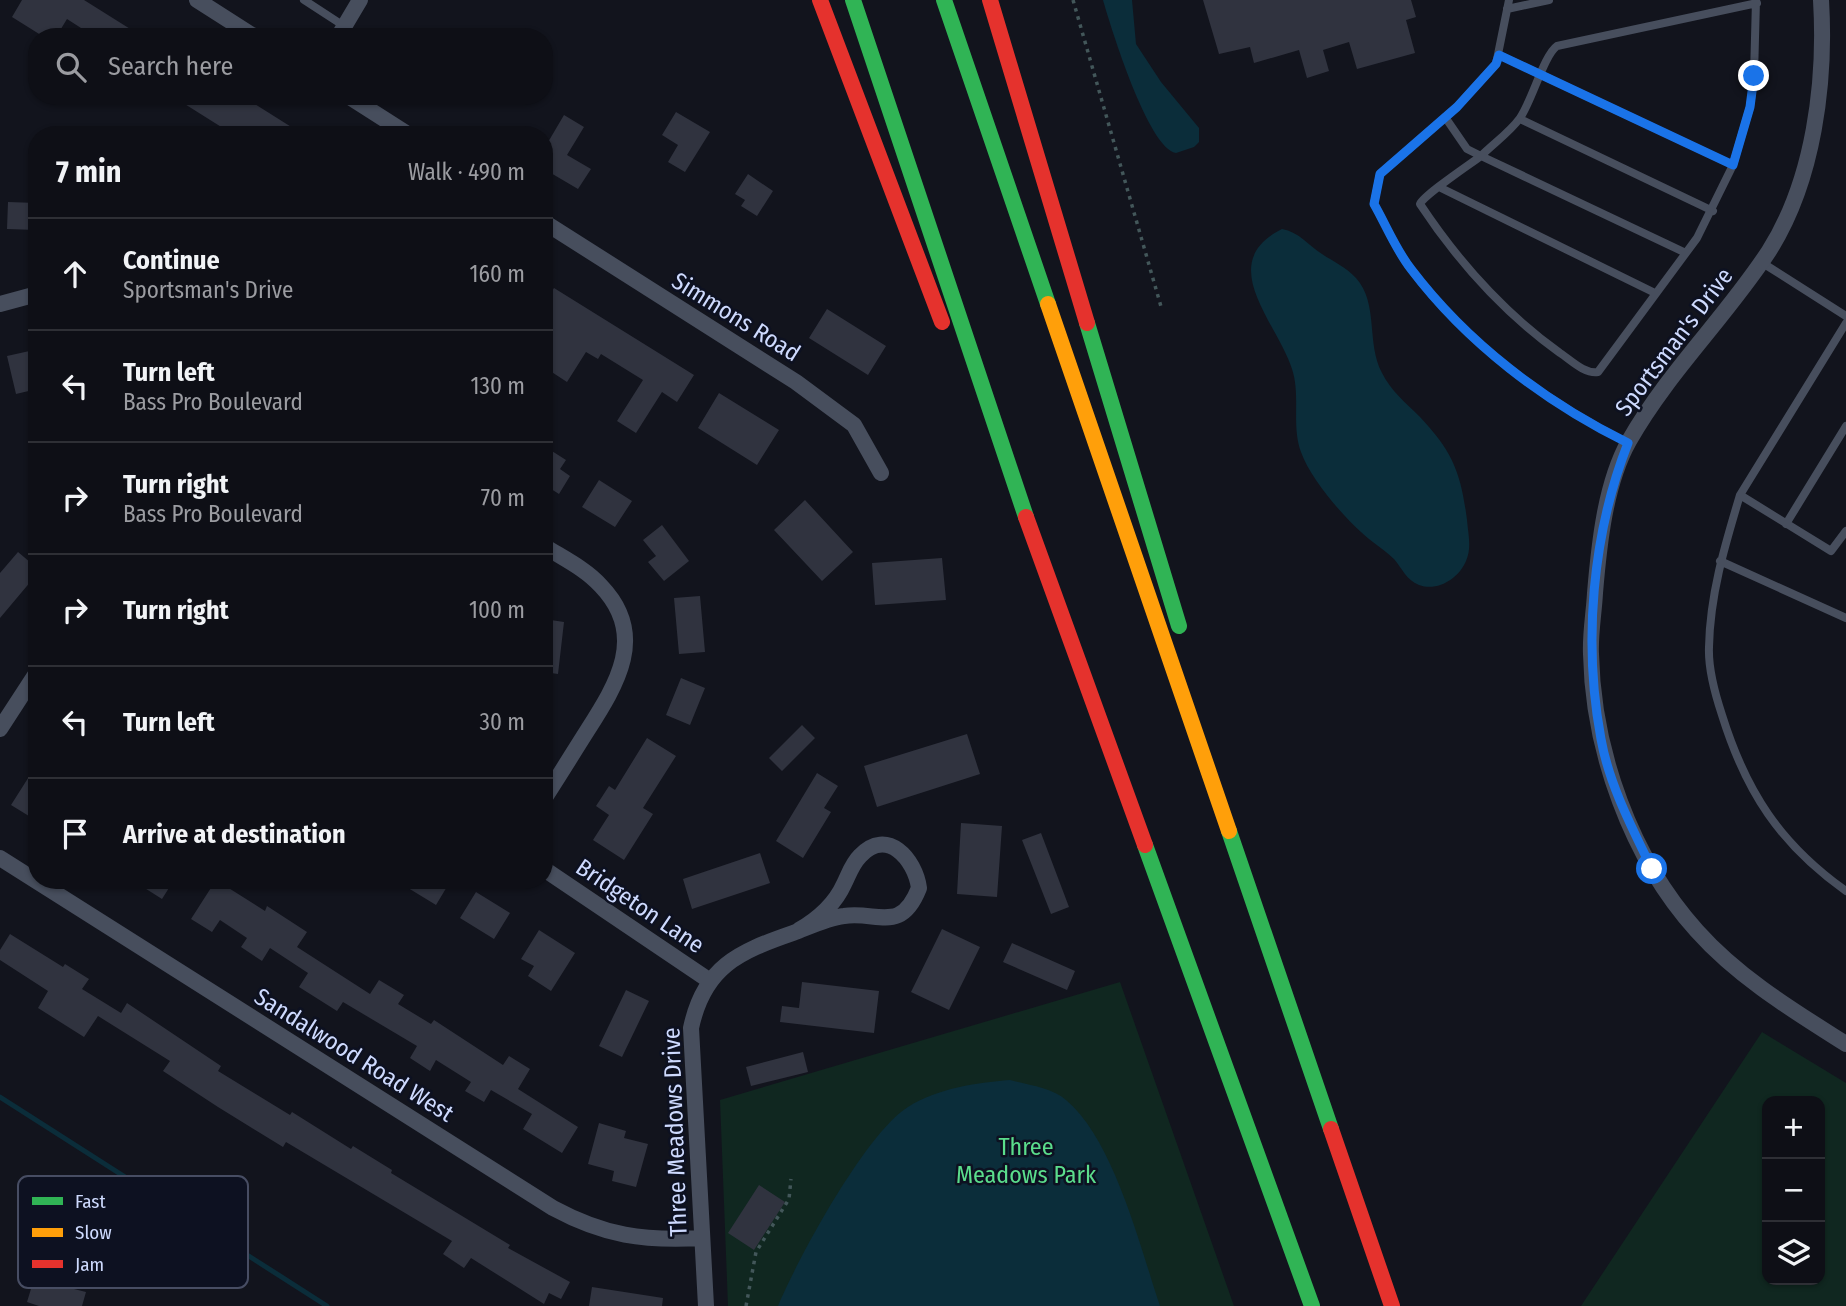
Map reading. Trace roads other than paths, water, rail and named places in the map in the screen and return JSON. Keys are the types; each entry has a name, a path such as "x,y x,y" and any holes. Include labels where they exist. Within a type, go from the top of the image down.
{"highway":[{"path":"820,0 992,455 1022,505"},
{"path":"853,0 1022,505 1312,1306"},
{"path":"944,0 1392,1306"},
{"path":"990,0 1032,131 1182,638"},
{"path":"1188,660 1205,756"}],"street":[{"path":"197,0 241,28"},
{"path":"343,28 360,0"},
{"name":"Sportsman's Drive","path":"1821,0 1818,87 1807,153 1791,207 1761,262 1696,344 1628,443 1613,481 1597,571 1591,653 1601,741 1624,811 1652,869 1697,931 1772,997 1846,1044"},
{"path":"362,105 395,126"},
{"name":"Simmons Road","path":"553,228 796,382 844,417 854,425 881,473"},
{"path":"0,304 28,296"},
{"path":"553,552 590,575 609,595 622,620 625,646 616,687 553,785"},
{"path":"0,729 28,686"},
{"name":"Three Meadows Drive","path":"706,1306 691,1028 696,1007 710,981 740,953 846,915 881,919 900,915 919,888 910,859 892,846 884,845 866,850 859,856 831,904 819,917 799,930"},
{"name":"Sandalwood Road West","path":"0,858 28,876"},
{"name":"Bridgeton Lane","path":"553,875 710,981"},
{"name":"Sandalwood Road West","path":"49,889 552,1208 601,1231 627,1237 701,1238"}],"lane":[{"path":"304,0 337,28"},
{"path":"1549,0 1508,5 1496,64 1445,117 1380,174 1374,204 1410,268 1466,331 1542,393 1628,443"},
{"path":"1756,1 1758,25 1751,97 1733,165 1713,211 1686,253 1598,372 1586,371 1531,332 1482,287 1420,204 1425,196 1441,188 1481,156 1520,119 1542,76 1548,56 1557,46 1756,1"},
{"path":"1499,55 1733,165"},
{"path":"1445,117 1467,149 1686,253"},
{"path":"1520,119 1713,211"},
{"path":"1441,188 1655,293"},
{"path":"1761,262 1846,316"},
{"path":"1846,323 1740,495 1720,561 1709,650 1715,693 1732,748 1745,778 1787,842 1846,891"},
{"path":"1786,524 1846,426"},
{"path":"1740,495 1830,551 1846,531"},
{"path":"1720,561 1846,618"}],"water":[{"path":"1103,0 1132,0 1136,44 1161,82 1199,128 1199,142 1194,147 1176,153 1165,146 1154,131 1132,85"},
{"path":"1282,229 1298,236 1356,278 1368,300 1374,349 1382,373 1394,391 1440,441 1454,464 1465,504 1469,546 1463,567 1447,582 1426,587 1411,580 1394,559 1344,516 1305,462 1298,442 1295,379 1264,313 1251,276 1253,259 1262,243"},
{"path":"1010,1080 1040,1087 1061,1096 1083,1118 1112,1167 1124,1196 1160,1306 778,1306 835,1198 873,1142 891,1121 908,1107 932,1095 971,1085"}],"waterway":[{"path":"0,1097 124,1176"},
{"path":"248,1256 327,1306"}],"park label":[{"name":"Three Meadows Park","path":"1026,1161"}]}
